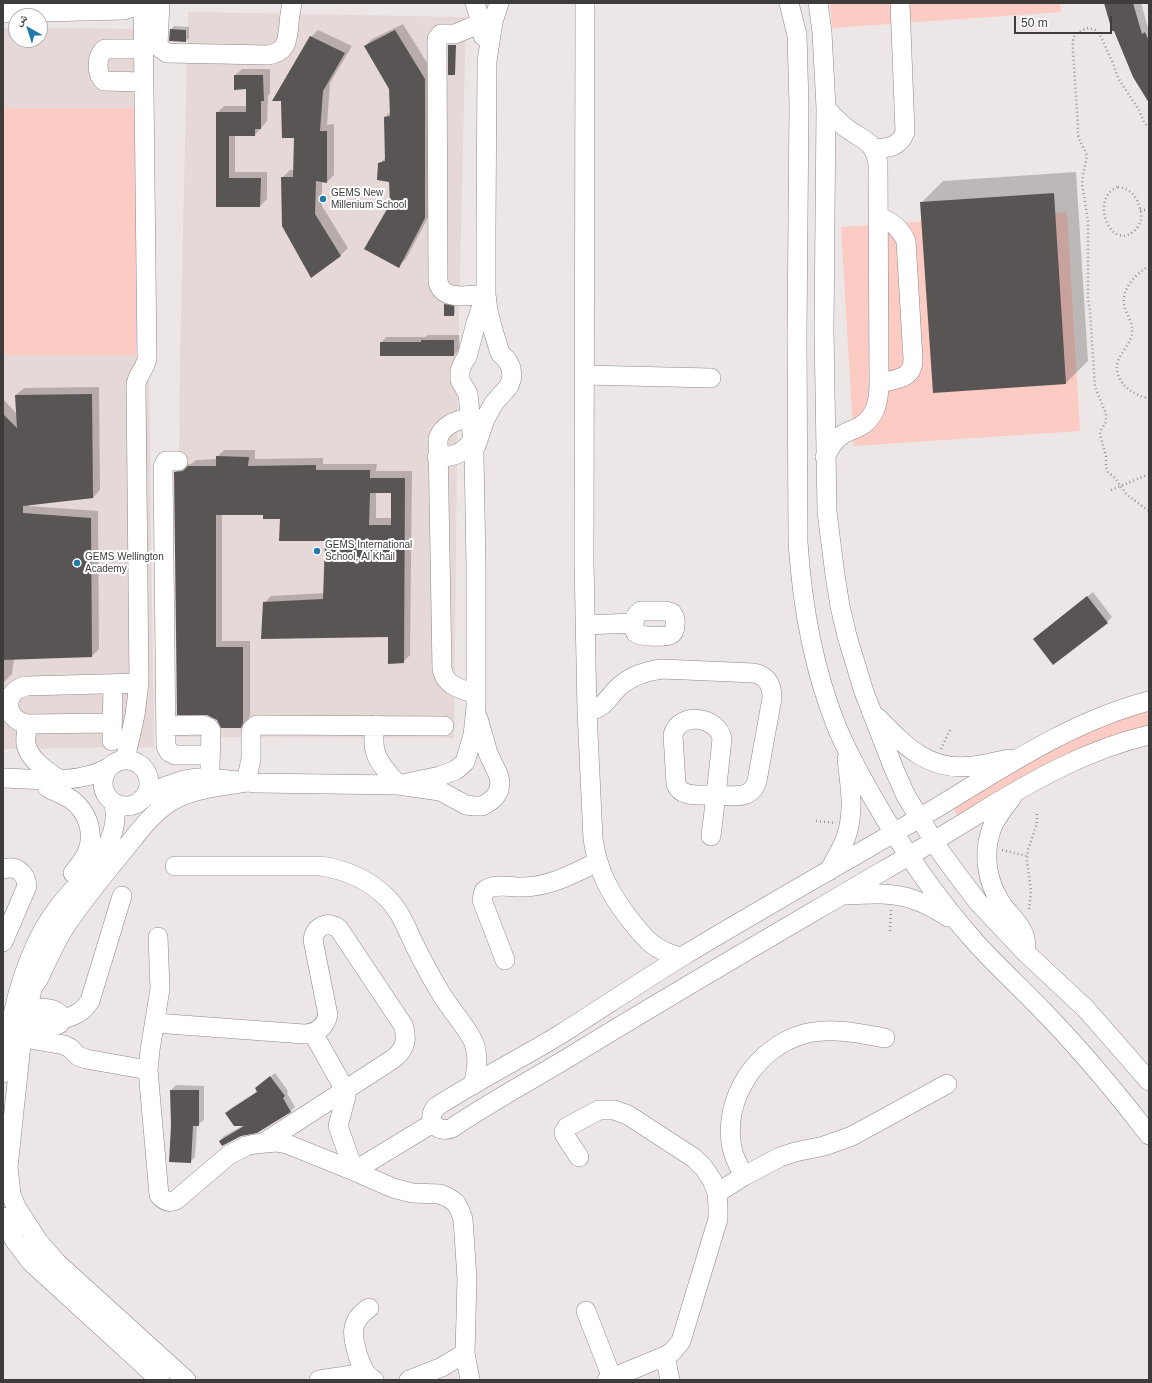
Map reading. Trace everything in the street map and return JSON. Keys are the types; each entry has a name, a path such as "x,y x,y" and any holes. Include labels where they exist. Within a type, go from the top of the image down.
{"street":[{"path":"3,13 124,10 142,3 144,48 143,82 147,359 145,367 137,378 136,385 139,683 135,715 125,760"},
{"path":"160,3 158,44 163,51 171,53 261,55 273,54 282,49 285,45 292,3"},
{"path":"475,3 481,23 487,61"},
{"path":"438,457 456,456 473,447 484,419 494,403 509,386 512,377 511,368 507,360 500,353 494,336 488,311 486,294 487,61 493,22 499,3"},
{"path":"585,3 585,625 587,711 593,839 598,862 611,894 642,936 660,950 681,957"},
{"path":"790,3 797,34 799,105 797,351 800,565 813,651 830,708 845,745 864,782 908,856 937,896 976,943 1044,1011 1082,1052 1118,1095 1149,1136"},
{"path":"818,3 822,32 826,108 824,330 827,512 840,606 854,658 871,711 906,796 934,841 959,877 978,902 1025,952 1086,1009 1149,1081"},
{"path":"874,149 887,148 896,144 904,136 905,132 900,3"},
{"path":"481,23 455,34 441,34 436,39 438,282 442,290 450,295 486,294"},
{"path":"143,82 104,81 101,79 98,71 100,54 105,49 144,48"},
{"path":"825,457 832,444 837,439 849,431 859,427 872,416 878,402 879,383 878,164 874,149 863,138 841,124 826,108"},
{"path":"878,217 893,223 903,234 906,241 913,359 911,369 905,376 879,383"},
{"path":"398,785 440,776 461,767 465,762 470,749 473,735 476,701 476,567 473,447 468,394 460,380 460,371 467,357 476,323 486,294"},
{"path":"584,374 711,378"},
{"path":"3,778 53,783 82,789 110,799 123,806 138,802 161,788 184,780 196,778 246,782 398,785 440,792 466,805 482,806 489,802 495,797 499,790 500,782 482,738 476,701 451,684 445,678 442,669 438,439 443,429 451,423 470,417"},
{"path":"178,461 166,461 163,468 166,746 169,752 175,755 210,749"},
{"path":"585,625 634,623"},
{"path":"587,711 603,705 614,692 631,678 651,671 662,669 754,673 764,677 771,687 772,698 756,786 745,795 716,794 711,836"},
{"path":"113,684 112,732 28,724 17,721 6,706 11,695 21,687 139,683"},
{"path":"1149,700 1090,721 1022,756 920,818 681,957 560,1034 436,1107 432,1114 433,1123 444,1130 452,1128 682,988 843,895 1016,790 1049,772 1075,760 1123,742 1149,735"},
{"path":"871,711 907,748 935,763 949,766 973,766 1022,756"},
{"path":"28,724 26,744 30,753 53,783 81,809 87,819 90,830 90,841 87,853 82,862 41,916 28,936 21,952 12,984 11,998 19,1023 18,1183 23,1200 45,1234 73,1266 199,1380"},
{"path":"246,782 251,759 251,733 257,725 444,726"},
{"path":"375,725 374,747 379,762 398,785"},
{"path":"166,726 206,726 210,729 209,778"},
{"path":"829,871 846,838 852,812 852,797 845,745"},
{"path":"109,868 120,848 133,812 149,786 147,773 138,763 125,760 112,764 104,774 102,781 103,788 110,799 116,814 115,827 107,848 56,910 34,948 25,971 19,1023 8,1166 10,1187 16,1206 34,1236 57,1263 186,1380"},
{"path":"3,787 53,783 93,775 108,768"},
{"path":"3,1073 19,1023 40,988 39,979 52,951 75,912 145,824 170,802 186,794 204,789 246,782"},
{"path":"1016,790 999,814 994,824 988,846 987,859 991,884 1003,906 1023,931 1026,941 1025,952"},
{"path":"505,960 482,900 484,891 492,886 523,888 548,884 561,880 598,862"},
{"path":"175,866 321,866 336,868 351,873 376,888 397,910 440,991 471,1037 476,1051 477,1060 473,1085"},
{"path":"3,869 14,868 19,870 24,874 27,886 3,942"},
{"path":"843,895 892,895 912,899 926,904 959,923"},
{"path":"19,1023 55,1026 61,1022 62,1019 77,1015 86,1006 90,1001 122,896"},
{"path":"155,1023 304,1034 313,1033 325,1024 328,1015 313,940 314,936 318,928 322,926 331,925 339,930 403,1025 406,1038 402,1050 398,1055 265,1142"},
{"path":"642,936 648,958 643,981"},
{"path":"158,937 160,989 148,1070 159,1195 165,1200 172,1202 179,1198 229,1155 251,1145 265,1142 276,1142 298,1147 393,1188 412,1193 440,1194 449,1198 456,1203 463,1219 466,1244 468,1280 465,1353 470,1380"},
{"path":"19,1023 70,1048 78,1056 86,1059 148,1070"},
{"path":"744,1176 732,1148 730,1128 735,1104 746,1078 765,1056 789,1040 817,1032 845,1031 885,1038"},
{"path":"313,1033 345,1090 344,1104 338,1126 354,1170"},
{"path":"717,1193 744,1176 780,1157 845,1139 947,1084"},
{"path":"579,1157 565,1136 564,1132 567,1127 599,1110 614,1110 628,1115 694,1158 704,1168 712,1180 717,1193 718,1207 718,1219 684,1334 677,1347 665,1356 610,1379 586,1311"},
{"path":"354,1170 433,1123"},
{"path":"3,1217 15,1241 31,1262 160,1380"},
{"path":"369,1308 360,1316 354,1327 353,1333 362,1367 370,1377"},
{"path":"414,1379 442,1368 465,1353"},
{"path":"665,1356 670,1380"},
{"path":"319,1380 370,1377"}],"path":[{"path":"1149,128 1121,83 1098,32 1089,28 1079,31 1074,36 1072,43 1078,136 1079,142 1087,156 1082,183 1088,221 1088,298 1095,387 1106,414 1106,422 1100,434 1106,456 1106,470 1130,498 1149,511"},
{"path":"1118,187 1123,188 1133,194 1140,210 1141,219 1137,228 1129,235 1123,236 1115,233 1108,225 1105,219 1104,202 1113,189 1118,187"},
{"path":"1140,210 1149,210"},
{"path":"1149,266 1130,282 1124,295 1124,307 1131,322 1132,334 1128,346 1122,353 1118,363 1118,372 1123,384 1128,389 1141,397 1149,398"},
{"path":"1111,490 1149,474"},
{"path":"935,763 951,728"},
{"path":"1029,909 1031,891 1027,856 1037,823 1037,811"},
{"path":"988,846 1027,856"},
{"path":"890,931 892,895"}],"shaded area":[{"path":"830,3 1060,3 1061,12 832,28"},
{"path":"188,12 466,17 458,365 454,738 176,737 180,360"},
{"path":"3,28 8,28 8,48 48,48 48,28 154,29 149,377 154,747 3,749"},
{"path":"3,108 136,108 136,355 3,355"},
{"path":"1067,212 1080,431 854,446 841,227"},
{"path":"1149,708 1149,728 958,817 953,806 1048,751 1098,727"}],"building":[{"path":"1104,3 1133,3 1142,34 1145,32 1149,41 1149,103 1133,77 1114,31 1112,31"},
{"path":"170,29 186,30 186,42 169,41"},
{"path":"395,30 425,79 425,218 399,268 364,249 390,204 389,182 377,180 378,163 385,161 384,117 390,116 389,89 364,46"},
{"path":"310,36 345,53 323,91 320,131 327,131 327,183 316,181 315,214 341,256 311,278 282,226 281,177 293,177 294,138 282,138 281,101 272,101"},
{"path":"448,45 456,45 455,75 448,75"},
{"path":"234,75 263,75 264,101 261,101 261,129 255,129 255,136 229,136 229,178 261,178 260,207 216,207 216,112 246,112 246,89 234,90"},
{"path":"1054,193 1066,384 933,393 920,202"},
{"path":"444,304 454,306 454,316 444,316"},
{"path":"421,340 454,340 454,356 380,356 380,342 421,342"},
{"path":"92,394 93,498 23,506 23,513 91,518 92,657 3,660 3,414 17,428 15,395"},
{"path":"216,456 249,457 248,466 316,465 316,470 370,470 370,478 405,478 404,663 388,664 388,637 261,639 263,602 323,599 325,541 279,541 280,519 263,519 263,515 216,515 216,647 243,647 243,723 241,728 221,728 217,720 207,715 177,715 174,472 183,471 188,466 216,466","holes":["370,493 391,493 391,525 369,525"]},
{"path":"1087,596 1108,623 1053,665 1033,639"},
{"path":"270,1076 285,1096 283,1098 291,1112 257,1133 241,1136 222,1146 219,1141 244,1126 234,1126 225,1113 257,1092 255,1088"},
{"path":"170,1090 199,1090 199,1126 193,1126 191,1163 169,1162 171,1126"}],"place":[{"name":"GEMS New Millenium School","path":"323,199"},
{"name":"GEMS International School, Al Khail","path":"317,551"},
{"name":"GEMS Wellington Academy","path":"77,563"}]}
